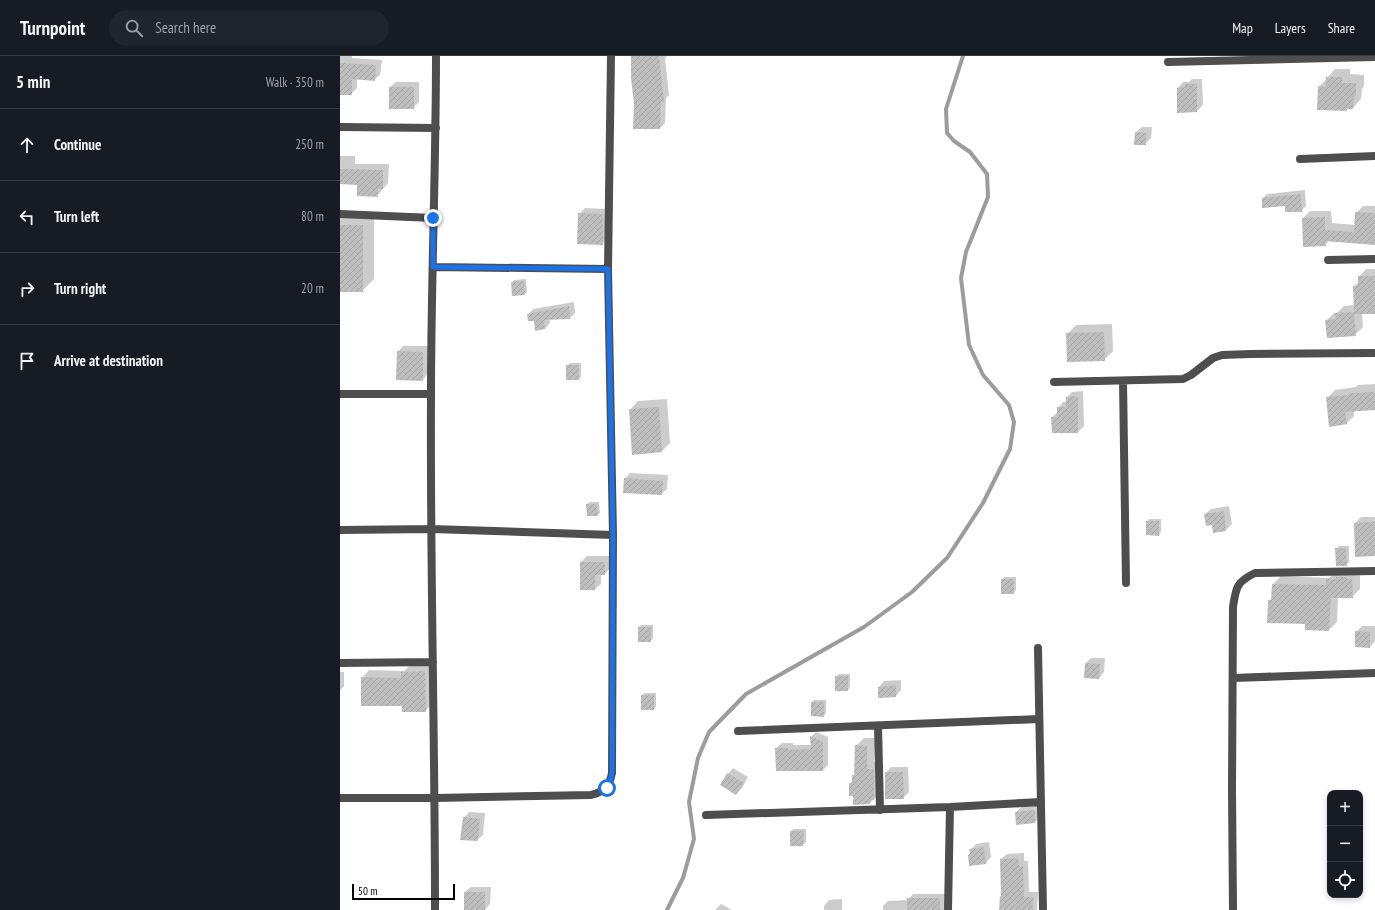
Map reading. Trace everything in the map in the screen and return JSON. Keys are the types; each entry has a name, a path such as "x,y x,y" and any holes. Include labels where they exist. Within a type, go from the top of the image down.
{"street":[{"path":"435,910 431,394 436,56"},
{"path":"340,798 591,795 601,792 607,788 610,782 612,773 613,535 608,269 611,56"},
{"path":"1168,62 1375,57"},
{"path":"340,126 436,128"},
{"path":"1300,159 1375,156"},
{"path":"340,214 433,218"},
{"path":"1328,260 1375,259"},
{"path":"433,267 608,269"},
{"path":"1054,382 1183,379 1191,375 1213,358 1222,355 1375,353"},
{"path":"1123,381 1126,583"},
{"path":"340,394 431,394"},
{"path":"340,530 432,529 613,535"},
{"path":"1233,910 1232,678 1233,607 1236,589 1243,578 1255,573 1375,571"},
{"path":"1038,648 1042,910"},
{"path":"340,662 433,662"},
{"path":"1232,678 1375,673"},
{"path":"738,731 1039,719"},
{"path":"878,726 880,810"},
{"path":"706,815 880,810 1041,802"},
{"path":"948,910 950,807"}],"building":[{"path":"631,56 659,56 664,102 661,102 660,129 633,129 634,103 631,78"},
{"path":"340,63 376,65 375,81 352,79 352,95 340,95"},
{"path":"1326,77 1342,77 1342,83 1356,83 1356,96 1354,96 1353,109 1347,109 1347,111 1317,110 1318,86 1326,87"},
{"path":"1185,84 1197,84 1197,112 1177,113 1177,88 1185,87"},
{"path":"389,87 414,87 414,109 389,109"},
{"path":"1135,132 1146,133 1146,145 1134,145"},
{"path":"340,169 383,170 383,189 378,189 378,197 357,196 357,185 340,184"},
{"path":"1301,194 1302,212 1285,212 1285,206 1262,208 1262,198"},
{"path":"1355,212 1375,213 1375,245 1325,241 1326,246 1303,247 1302,218 1325,217 1325,230 1354,232"},
{"path":"578,213 603,214 603,245 577,244"},
{"path":"340,225 363,225 363,292 340,292"},
{"path":"1358,276 1375,276 1375,314 1354,314 1356,336 1327,338 1325,320 1336,319 1335,313 1354,312 1353,286 1358,286"},
{"path":"524,281 525,295 512,296 511,282"},
{"path":"569,306 570,319 544,320 545,329 535,331 534,321 528,321 527,314"},
{"path":"1104,332 1105,361 1067,362 1066,333"},
{"path":"397,351 423,352 423,381 396,380"},
{"path":"566,365 579,365 579,380 566,380"},
{"path":"1375,392 1375,410 1345,412 1347,424 1329,427 1326,397 1349,395 1349,393"},
{"path":"1078,396 1078,433 1052,433 1051,417 1057,417 1057,407 1066,407 1066,397"},
{"path":"659,407 662,452 632,455 629,409"},
{"path":"624,478 663,481 662,495 623,493"},
{"path":"586,504 597,504 598,516 587,516"},
{"path":"1224,511 1226,531 1213,533 1212,525 1206,526 1204,514"},
{"path":"1146,521 1159,521 1159,536 1146,535"},
{"path":"1375,522 1375,556 1355,557 1354,523"},
{"path":"1335,548 1346,548 1347,566 1336,566"},
{"path":"580,562 605,562 605,575 595,575 595,590 580,590"},
{"path":"1336,577 1347,577 1347,579 1352,578 1353,598 1331,598 1329,631 1305,630 1305,624 1267,623 1268,600 1271,600 1272,584 1326,585 1326,579 1336,579"},
{"path":"1001,579 1014,579 1014,594 1001,594"},
{"path":"638,627 651,627 651,642 638,642"},
{"path":"1355,631 1370,632 1370,648 1355,647"},
{"path":"1085,663 1100,664 1099,679 1084,678"},
{"path":"425,671 426,712 402,712 402,706 361,706 361,677 401,678 401,672"},
{"path":"835,676 848,676 848,691 835,691"},
{"path":"896,685 896,697 878,698 878,687"},
{"path":"641,695 654,695 654,710 641,710"},
{"path":"811,702 824,702 824,717 811,716"},
{"path":"810,736 823,742 823,771 776,771 775,748 788,748 788,750 811,749"},
{"path":"855,745 867,746 867,769 874,769 874,800 870,800 870,804 853,805 853,796 849,796 849,783 852,783 852,775 854,775"},
{"path":"885,772 903,772 904,799 885,799"},
{"path":"727,773 744,783 736,795 720,785"},
{"path":"1035,810 1035,823 1016,825 1015,812"},
{"path":"463,817 480,819 478,841 460,840"},
{"path":"790,831 804,831 803,846 790,846"},
{"path":"984,847 986,864 969,866 969,849"},
{"path":"1018,858 1019,866 1023,866 1024,897 1033,897 1033,910 999,910 1001,896 1000,859"},
{"path":"464,892 485,892 485,910 464,910"},
{"path":"907,898 940,898 940,910 907,910"}],"waterway":[{"path":"667,910 683,878 694,839 689,802 698,758 709,732 746,694 864,627 912,592 947,558 983,503 1010,449 1014,422 1009,405 983,375 969,345 961,278 966,252 988,197 987,174 970,152 954,141 947,133 946,109 963,56"}],"route":[{"path":"433,218 433,267 608,269 613,535 612,773 607,788"}]}
